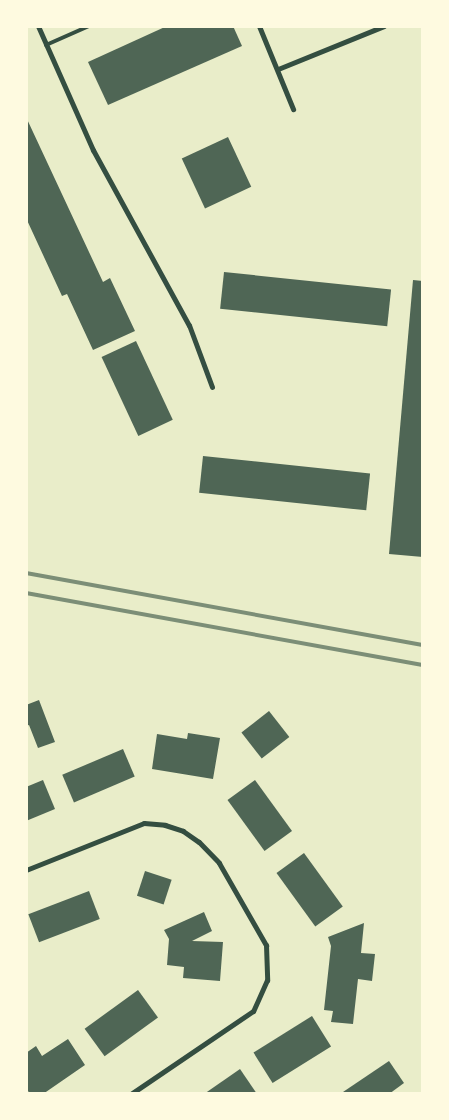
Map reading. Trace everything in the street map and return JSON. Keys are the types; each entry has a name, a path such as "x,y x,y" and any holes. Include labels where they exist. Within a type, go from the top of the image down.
{"street":[{"path":"38,26 93,150 189,325 212,387"},
{"path":"259,26 293,109"},
{"path":"278,69 384,26"},
{"path":"26,870 144,823 165,825 183,832 199,842 219,863 266,945 267,980 253,1012 131,1094"}],"lane":[{"path":"46,45 89,26"}],"building":[{"path":"167,26 233,26 242,46 108,105 88,62"},
{"path":"26,117 103,282 110,278 135,331 93,350 67,294 62,296 26,218"},
{"path":"228,137 251,187 205,208 182,159"},
{"path":"224,272 391,290 387,326 220,309"},
{"path":"413,280 423,281 423,557 389,554"},
{"path":"136,341 173,420 138,436 102,357"},
{"path":"203,456 370,474 366,510 199,493"},
{"path":"39,700 55,742 38,748 29,725 26,726 26,705"},
{"path":"269,711 289,737 262,759 241,733"},
{"path":"188,733 220,738 213,779 152,769 157,734 187,739"},
{"path":"123,749 135,777 74,802 62,775"},
{"path":"43,780 55,809 26,821 26,787"},
{"path":"255,780 292,831 265,851 227,800"},
{"path":"304,853 343,906 315,926 276,873"},
{"path":"145,871 172,880 164,904 137,896"},
{"path":"89,891 100,919 39,942 28,914"},
{"path":"204,912 212,931 192,941 223,942 220,981 183,978 184,967 167,965 169,939 164,930"},
{"path":"364,923 361,953 375,954 372,981 358,979 353,1024 331,1022 333,1011 324,1010 331,946 328,937"},
{"path":"138,990 158,1018 105,1056 85,1029"},
{"path":"312,1016 331,1047 273,1083 253,1053"},
{"path":"68,1039 85,1065 43,1094 30,1094 26,1088 26,1053 36,1046 42,1056"},
{"path":"389,1061 404,1083 389,1094 340,1094"},
{"path":"240,1069 257,1094 204,1094"}],"railway":[{"path":"26,573 423,645"},
{"path":"26,593 423,665"}]}
